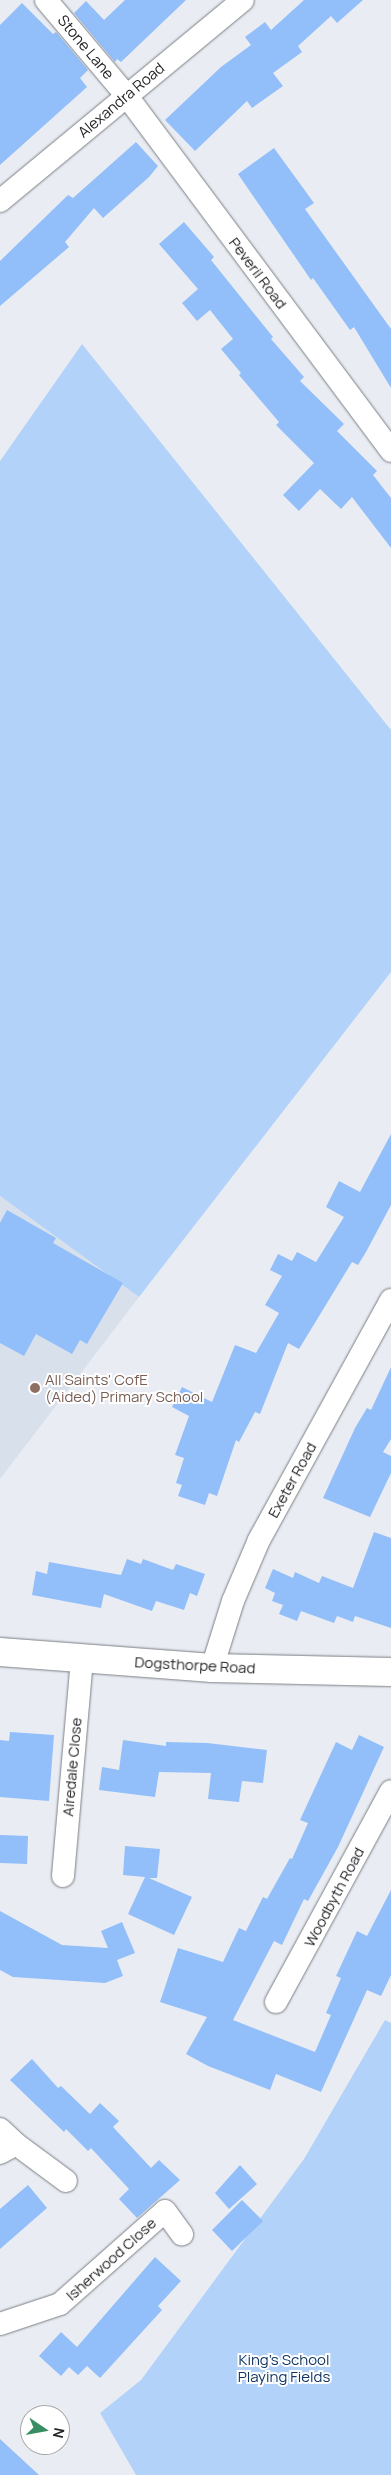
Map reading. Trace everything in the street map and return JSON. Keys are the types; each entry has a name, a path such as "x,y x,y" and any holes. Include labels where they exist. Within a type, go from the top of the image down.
{"street":[{"name":"Stone Lane","path":"46,0 126,95"},
{"name":"Alexandra Road","path":"0,202 126,95 243,0"},
{"name":"Peveril Road","path":"126,95 391,451"},
{"name":"Exeter Road","path":"212,1668 233,1601 259,1540 391,1300"},
{"name":"Dogsthorpe Road","path":"0,1652 212,1668 391,1672"},
{"name":"Airedale Close","path":"63,1876 82,1658"},
{"name":"Woodbyth Road","path":"276,2002 391,1791"},
{"path":"0,2129 8,2149 66,2181"},
{"name":"Isherwood Close","path":"0,2324 60,2304 165,2211 182,2234"}],"shaded area":[{"name":"All Saints' CofE (Aided) Primary School","path":"0,1196 139,1297 0,1479"}],"green space":[{"path":"82,344 391,730 391,972 139,1297 0,1196 0,461"},
{"name":"King's School Playing Fields","path":"385,2020 391,2023 391,2475 136,2475 100,2413 141,2380 304,2159"}],"building":[{"path":"125,0 186,0 121,62 117,59 115,62 74,13 86,1 104,20"},
{"path":"304,0 363,0 337,23 331,16 298,46 302,52 273,73 283,86 252,108 247,101 195,151 165,120 221,67 251,45 245,37 265,22 271,30"},
{"path":"22,3 53,34 56,32 88,70 80,78 87,87 0,165 0,25"},
{"path":"136,142 158,166 149,177 103,218 94,208 65,242 69,247 0,306 0,261 68,195 73,198"},
{"path":"274,148 314,203 305,209 391,329 391,388 354,327 350,330 313,278 311,280 238,174"},
{"path":"184,222 214,257 211,260 273,337 271,339 304,377 300,381 344,424 337,431 377,471 373,475 391,498 391,548 352,497 341,509 320,489 299,511 283,495 314,463 276,425 279,422 239,375 241,373 221,349 233,339 210,310 197,321 182,303 198,289 159,244"},
{"path":"391,1134 391,1205 366,1252 358,1265 352,1262 299,1349 288,1343 260,1414 255,1412 239,1442 236,1440 217,1496 209,1493 205,1505 178,1496 182,1485 176,1483 184,1458 175,1455 189,1416 172,1407 182,1387 212,1402 235,1345 256,1353 279,1313 265,1305 282,1276 270,1270 278,1254 292,1261 297,1252 316,1262 344,1217 326,1207 339,1181 360,1192"},
{"path":"7,1210 56,1238 53,1243 123,1283 87,1344 80,1340 72,1354 36,1334 24,1356 0,1343 0,1223"},
{"path":"391,1367 391,1439 383,1452 391,1456 391,1473 370,1517 323,1498 355,1428 367,1408 371,1410"},
{"path":"374,1532 391,1538 391,1628 355,1616 353,1622 337,1616 334,1623 301,1611 297,1621 279,1614 283,1605 272,1601 275,1593 265,1588 273,1569 293,1578 295,1572 319,1583 322,1576 353,1588"},
{"path":"127,1559 141,1564 143,1559 173,1570 176,1564 205,1574 197,1596 190,1593 184,1610 156,1601 152,1611 104,1594 101,1608 32,1595 36,1571 47,1574 49,1562 121,1575"},
{"path":"10,1732 54,1735 49,1801 0,1797 0,1740 9,1741"},
{"path":"359,1735 384,1747 338,1847 308,1901 304,1899 282,1945 274,1941 233,2020 315,2052 331,2015 326,2013 341,1978 336,1976 357,1931 367,1936 391,1890 391,1975 381,1996 367,1990 321,2092 276,2074 270,2090 208,2066 186,2054 207,2017 160,2002 178,1948 223,1962 239,1928 246,1931 263,1897 267,1899 290,1858 292,1859 308,1823 300,1820 336,1742 352,1750"},
{"path":"123,1740 166,1746 166,1742 207,1743 267,1750 263,1783 242,1781 239,1802 208,1799 211,1773 159,1772 155,1797 99,1790 102,1767 119,1770"},
{"path":"0,1835 28,1836 27,1864 0,1863"},
{"path":"125,1846 160,1849 157,1878 149,1878 192,1897 174,1935 128,1914 145,1877 123,1875"},
{"path":"0,1911 62,1945 108,1948 101,1931 122,1922 135,1953 117,1960 123,1976 105,1983 13,1977 0,1970"},
{"path":"32,2059 58,2088 61,2086 90,2114 100,2103 119,2121 113,2127 151,2168 159,2160 180,2180 137,2218 119,2199 129,2189 91,2148 88,2151 66,2129 64,2132 10,2080"},
{"path":"240,2165 257,2184 229,2209 215,2193"},
{"path":"28,2185 47,2208 0,2249 0,2209"},
{"path":"242,2200 263,2221 232,2251 212,2230"},
{"path":"155,2257 181,2281 158,2306 162,2310 100,2378 87,2366 78,2375 69,2367 61,2376 39,2356 61,2332 77,2347"},
{"path":"0,2439 39,2475 0,2475"}],"place":[{"name":"All Saints' CofE (Aided) Primary School","path":"35,1388"}]}
